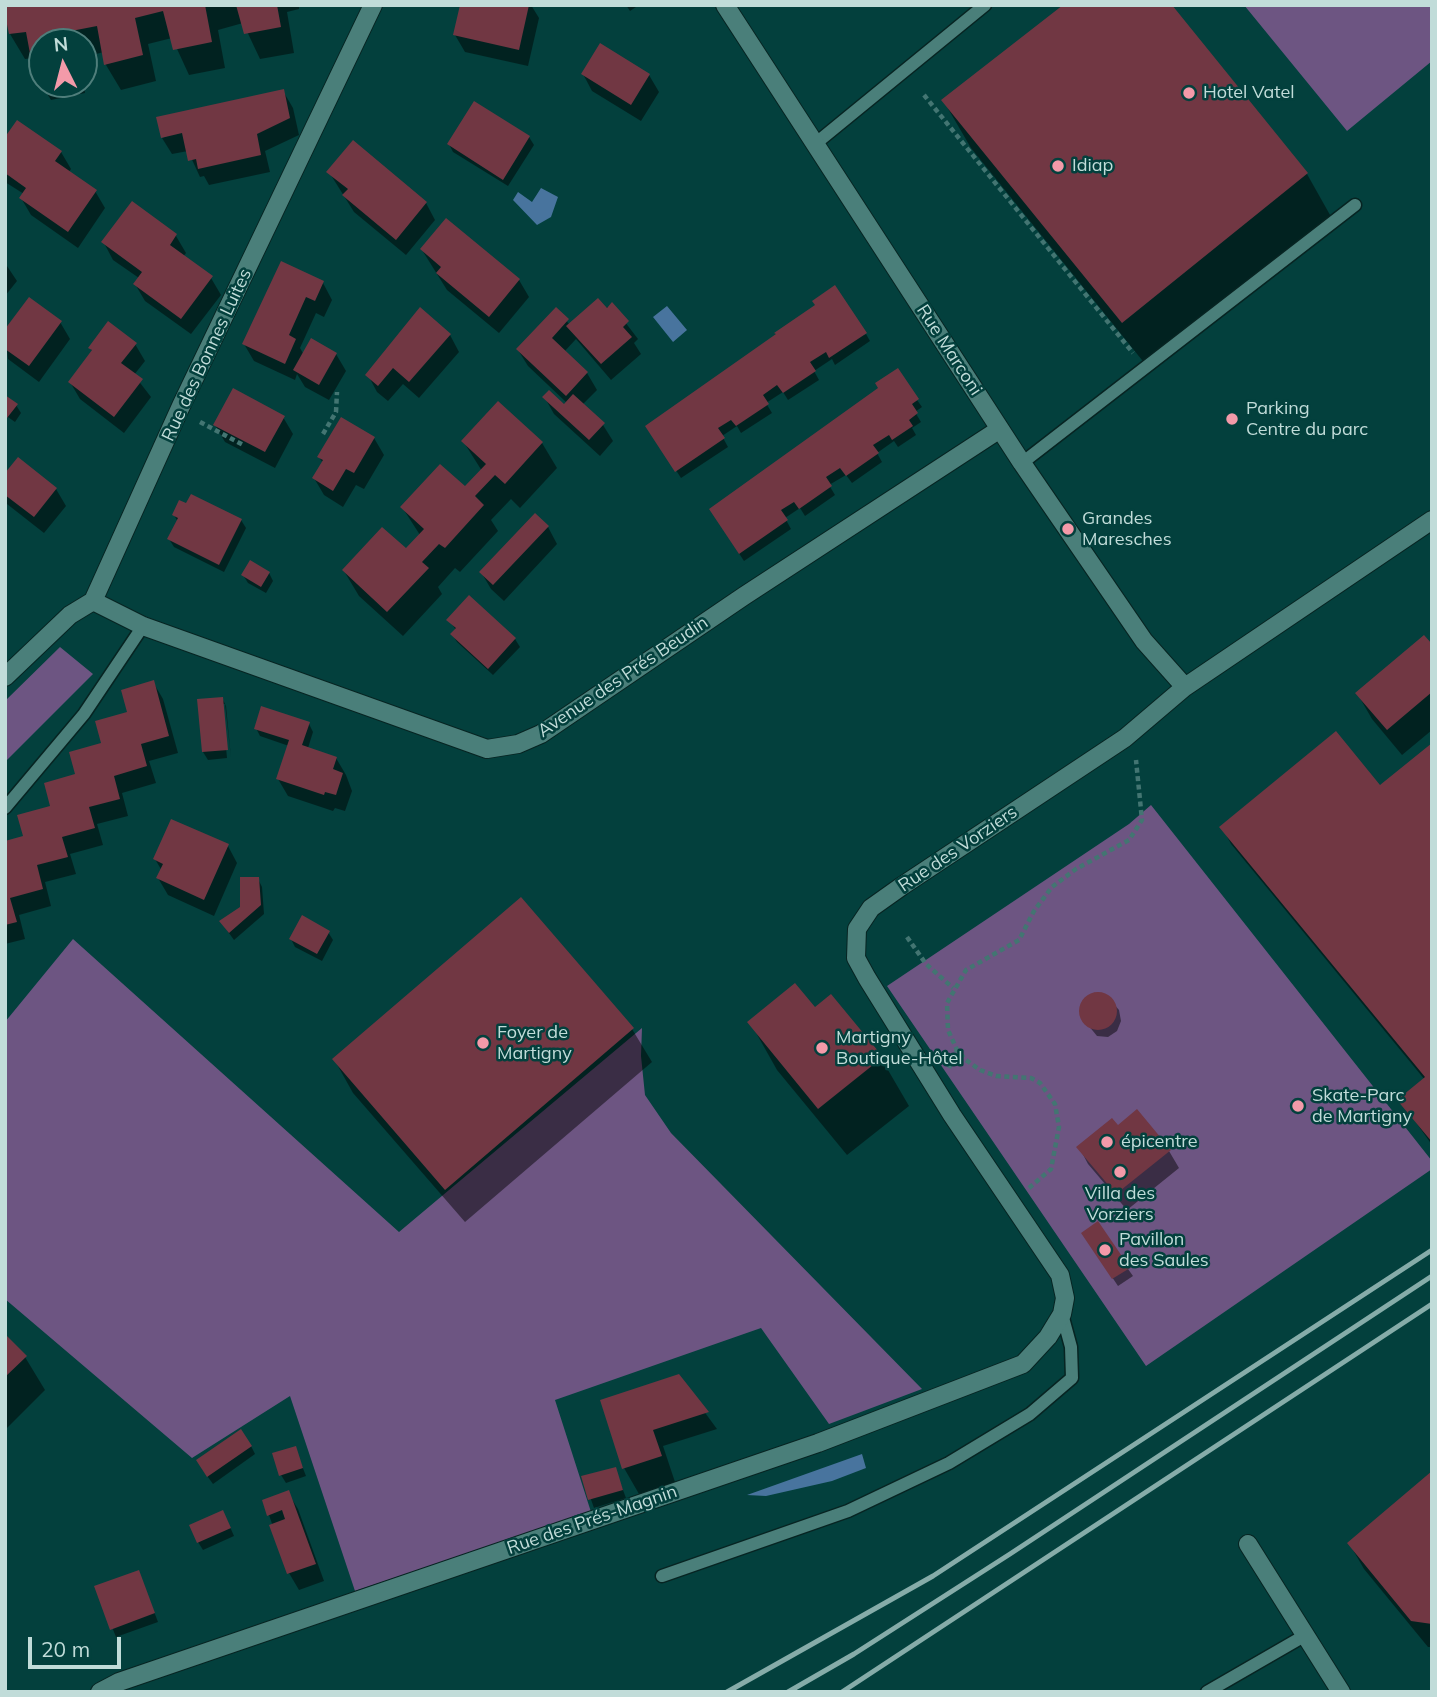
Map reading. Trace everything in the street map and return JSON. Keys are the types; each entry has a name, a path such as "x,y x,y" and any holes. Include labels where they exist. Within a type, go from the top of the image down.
{"street":[{"name":"Rue des Bonnes Luites","path":"93,601 181,406 373,5"},
{"name":"Rue Marconi","path":"725,5 1022,463 1144,641 1185,687"},
{"name":"Avenue des Prés Beudin","path":"93,601 143,626 487,749 517,744 541,734 744,596 1000,429"},
{"name":"Rue des Vorziers","path":"1062,1314 1065,1298 1060,1275 952,1115 867,978 856,958 857,929 871,908 1125,738 1185,687 1432,520"},
{"path":"5,677 70,615 93,601"},
{"name":"Rue des Prés-Magnin","path":"100,1692 119,1682 818,1443 1023,1364 1048,1337 1062,1314"},
{"path":"1248,1544 1341,1692"}],"lane":[{"path":"814,144 985,5"},
{"path":"1022,463 1146,370 1355,205"},
{"path":"5,808 84,714 143,626"},
{"path":"662,1576 848,1511 950,1462 1030,1414 1072,1378 1071,1347 1062,1314"},
{"path":"1207,1692 1304,1636"}],"path":[{"path":"925,95 1146,370"},
{"path":"323,434 336,412 337,393"},
{"path":"181,406 200,414 199,421 203,426 245,446"},
{"path":"1010,1200 1051,1169 1059,1127 1055,1104 1040,1083 1031,1078 996,1076 980,1070 957,1050 948,1030 947,1016 953,988 966,970 979,960 1008,949 1019,940 1034,911 1052,887 1107,850 1129,840 1142,820 1135,749"},
{"path":"906,937 926,964 953,988"}],"shaded area":[{"path":"1244,5 1432,5 1432,61 1347,131"},
{"path":"60,647 93,674 5,762 5,701"},
{"path":"1151,805 1432,1161 1432,1169 1146,1366 887,986 1129,824"},
{"path":"73,939 399,1232 642,1028 641,1056 645,1095 671,1133 922,1389 829,1424 761,1328 555,1400 591,1512 355,1591 290,1396 192,1458 5,1299 5,1022"}],"water":[{"path":"541,188 558,197 551,217 537,225 513,200 518,192 532,202"},
{"path":"667,306 687,330 673,342 653,317"},
{"path":"862,1454 866,1468 832,1481 766,1496 747,1495"}],"building":[{"path":"205,5 212,42 173,50 163,11 135,18 143,55 104,65 97,26 28,28 28,43 26,32 9,34 5,7"},
{"path":"236,5 277,5 281,27 244,34"},
{"path":"460,5 529,5 519,50 453,35"},
{"path":"1063,5 1172,5 1308,173 1122,323 941,100"},
{"path":"600,43 650,74 631,105 581,74"},
{"path":"284,89 290,118 257,134 261,155 198,169 196,159 188,161 182,133 161,138 156,117"},
{"path":"474,101 530,136 503,180 447,144"},
{"path":"17,120 62,151 55,161 97,190 68,232 19,198 26,188 5,173 5,137"},
{"path":"353,140 427,202 396,240 342,195 348,189 326,172"},
{"path":"132,201 177,234 170,245 213,276 181,319 133,284 142,272 101,242"},
{"path":"446,218 520,279 489,317 436,273 441,267 420,249"},
{"path":"281,261 324,281 315,301 306,297 289,335 296,339 285,364 242,344"},
{"path":"835,285 867,333 829,358 826,352 810,362 816,371 783,393 777,385 763,395 769,404 736,426 731,420 718,428 725,438 675,472 645,426 776,334 774,333 815,305 812,301"},
{"path":"29,297 62,321 29,366 5,349 5,329"},
{"path":"598,298 607,308 612,302 629,321 623,327 632,337 601,364 566,326"},
{"path":"420,307 451,334 409,382 393,368 378,386 365,375"},
{"path":"556,307 569,319 552,338 588,372 566,396 516,349"},
{"path":"108,321 137,343 121,363 143,379 114,417 68,382 92,350 88,348"},
{"path":"311,338 337,353 319,385 293,370"},
{"path":"898,368 919,399 912,404 918,413 909,420 913,426 892,440 889,435 873,445 879,453 846,476 840,468 826,477 832,486 799,509 794,502 781,510 788,520 739,554 709,509 878,388 875,383"},
{"path":"233,388 285,416 265,452 213,425"},
{"path":"549,390 564,404 573,394 605,423 589,440 542,397"},
{"path":"5,395 18,404 7,418 5,417"},
{"path":"498,401 543,442 505,484 495,475 475,496 484,505 445,548 439,544 422,562 429,568 387,612 342,570 382,527 406,548 424,529 400,507 440,464 465,486 486,464 461,441"},
{"path":"341,417 375,437 354,473 346,469 333,491 312,478 323,460 317,457"},
{"path":"18,457 57,488 34,517 5,495 5,473"},
{"path":"191,494 242,519 219,565 167,539 178,518 172,515 179,500 186,503"},
{"path":"535,513 549,526 493,585 479,572"},
{"path":"250,560 270,572 261,587 241,575"},
{"path":"469,595 516,638 488,669 450,634 456,628 446,620"},
{"path":"1424,635 1432,644 1432,692 1387,730 1355,693"},
{"path":"154,680 169,736 141,744 147,766 114,776 120,799 89,807 95,828 62,837 68,857 37,865 43,889 10,898 17,922 5,925 5,841 23,836 17,815 50,806 44,783 75,774 69,752 101,743 95,721 127,712 121,690"},
{"path":"223,697 228,750 202,752 197,699"},
{"path":"261,706 310,722 302,745 337,757 333,769 343,773 336,795 325,792 324,795 276,779 289,740 254,729"},
{"path":"1336,731 1380,785 1432,743 1432,1142 1397,1100 1425,1077 1219,827"},
{"path":"171,819 229,844 204,900 156,878 163,864 153,859"},
{"path":"240,877 259,877 261,905 229,933 219,921 240,907"},
{"name":"Foyer de Martigny","path":"521,897 634,1028 445,1190 332,1059"},
{"path":"302,915 330,931 317,954 289,939"},
{"name":"Martigny Boutique-Hôtel","path":"795,983 815,1007 831,994 883,1057 818,1109 747,1022"},
{"path":"1098,992 1111,998 1117,1011 1111,1024 1098,1030 1085,1024 1079,1011 1085,998"},
{"name":"Villa des Vorziers","path":"1137,1109 1171,1150 1116,1194 1076,1147 1112,1118 1118,1125"},
{"name":"Pavillon des Saules","path":"1098,1221 1130,1268 1112,1279 1081,1233"},
{"path":"5,1334 27,1356 5,1377"},
{"path":"679,1374 709,1412 653,1430 662,1456 622,1469 600,1400"},
{"path":"241,1429 252,1446 207,1477 196,1460"},
{"path":"296,1446 303,1468 279,1476 272,1453"},
{"path":"616,1467 623,1490 588,1500 581,1476"},
{"path":"1432,1471 1432,1624 1411,1621 1347,1543"},
{"path":"289,1490 316,1564 287,1574 269,1525 285,1519 282,1510 267,1516 262,1500"},
{"path":"223,1510 231,1528 197,1543 189,1525"},
{"path":"139,1570 155,1613 110,1630 94,1586"}],"railway":[{"path":"727,1692 933,1576 1432,1250"},
{"path":"788,1692 854,1654 1010,1554 1432,1276"},
{"path":"842,1692 1432,1304"}],"place":[{"name":"Hotel Vatel","path":"1189,93"},
{"name":"Idiap","path":"1058,166"},
{"name":"Parking Centre du parc","path":"1232,419"},
{"name":"Grandes Maresches","path":"1068,529"},
{"name":"Foyer de Martigny","path":"483,1043"},
{"name":"Martigny Boutique-Hôtel","path":"822,1048"},
{"name":"Skate-Parc de Martigny","path":"1298,1106"},
{"name":"épicentre","path":"1107,1142"},
{"name":"Villa des Vorziers","path":"1120,1172"},
{"name":"Pavillon des Saules","path":"1105,1250"}]}
